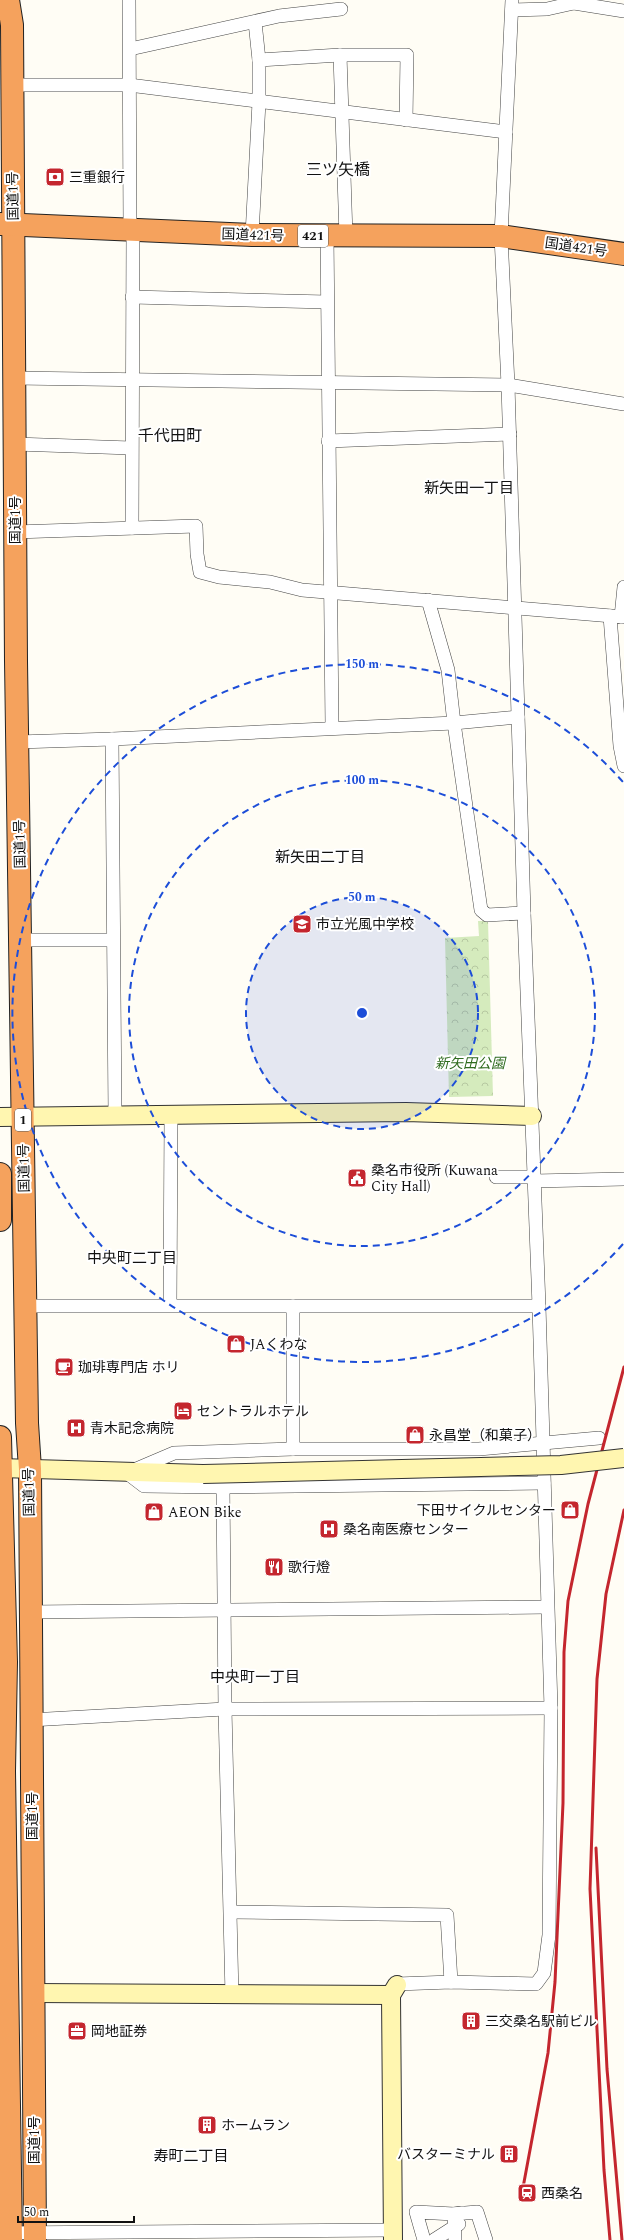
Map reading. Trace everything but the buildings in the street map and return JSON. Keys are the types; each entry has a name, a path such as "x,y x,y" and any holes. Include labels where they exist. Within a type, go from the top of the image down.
{"highway":[{"name":"国道1号","path":"8,0 12,25 12,86 7,224 15,378 15,532 24,1117 25,1306 27,1423 30,1469 30,1720 34,1993 35,2236"},
{"name":"国道421号","path":"7,224 252,235 501,236 624,254"},
{"name":"国道1号","path":"0,1174 0,1220"},
{"name":"国道1号","path":"0,1437 7,2235"}],"street":[{"path":"129,0 132,230 132,528"},
{"path":"4,1990 34,1993 232,1995 394,1990 451,1982 536,1984 544,1974 549,1935 551,1708 547,1607 544,1444 524,913 516,608 501,236 512,5 547,9 574,1 624,11"},
{"path":"130,49 255,22 324,10 341,9"},
{"path":"252,235 259,102 255,22"},
{"path":"258,60 340,55 408,55 406,120"},
{"path":"332,727 327,302 336,236 341,112 340,55"},
{"path":"12,86 130,85 506,132"},
{"path":"132,297 327,302"},
{"path":"15,378 508,385 624,404"},
{"path":"328,441 510,434"},
{"path":"15,444 131,448"},
{"path":"15,532 196,526 197,554 200,572 219,577 270,582 302,590 618,616"},
{"path":"624,587 618,616 621,726 624,766"},
{"path":"428,600 448,670 454,723 481,910 486,915 524,913"},
{"path":"18,742 112,739 332,727 454,723 518,717"},
{"path":"112,739 112,940 115,1116"},
{"path":"21,940 112,940"},
{"path":"0,1117 451,1112 532,1116"},
{"path":"170,1305 171,1116"},
{"path":"496,1177 534,1179 624,1179"},
{"path":"25,1306 539,1306"},
{"path":"293,1306 293,1449"},
{"path":"127,1473 174,1453 293,1449 479,1449 599,1438"},
{"path":"0,1468 127,1473 203,1474 560,1465 624,1458"},
{"path":"127,1473 144,1486 223,1487 544,1483"},
{"path":"223,1487 225,1709 232,1995"},
{"path":"30,1612 547,1607"},
{"path":"30,1720 225,1709 551,1708"},
{"path":"231,1912 447,1915 451,1982"},
{"path":"7,2235 393,2235 394,1990"},
{"path":"424,2240 416,2212 454,2214 477,2212"},
{"path":"434,2240 454,2234 477,2212"},
{"path":"477,2212 486,2240"},
{"path":"454,2214 454,2234"}],"green space":[{"name":"新矢田公園","path":"478,921 488,921 493,1096 449,1097 445,938 479,936"}],"railway":[{"path":"522,2193 548,2053 555,1982 563,1803 564,1652 568,1601 588,1504 624,1367"},
{"path":"610,2240 604,2170 590,1889 597,1679 606,1594 624,1510"},
{"path":"596,1848 607,2069 622,2240"}],"place":[{"name":"三重銀行","path":"55,177"},
{"name":"市立光風中学校","path":"302,924"},
{"name":"桑名市役所 (Kuwana City Hall)","path":"357,1178"},
{"name":"JAくわな","path":"236,1344"},
{"name":"珈琲専門店 ホリ","path":"64,1367"},
{"name":"セントラルホテル","path":"183,1411"},
{"name":"青木記念病院","path":"76,1428"},
{"name":"永昌堂（和菓子）","path":"415,1435"},
{"name":"下田サイクルセンター","path":"570,1510"},
{"name":"AEON Bike","path":"154,1512"},
{"name":"桑名南医療センター","path":"329,1529"},
{"name":"歌行燈","path":"274,1567"},
{"name":"三交桑名駅前ビル","path":"471,2021"},
{"name":"岡地証券","path":"77,2031"},
{"name":"ホームラン","path":"207,2125"},
{"name":"バスターミナル","path":"509,2154"},
{"name":"西桑名","path":"527,2193"}],"district":[{"name":"三ツ矢橋","path":"338,170"},
{"name":"千代田町","path":"170,436"},
{"name":"新矢田一丁目","path":"469,488"},
{"name":"新矢田二丁目","path":"320,857"},
{"name":"中央町二丁目","path":"132,1258"},
{"name":"中央町一丁目","path":"255,1677"},
{"name":"寿町二丁目","path":"191,2156"}]}
